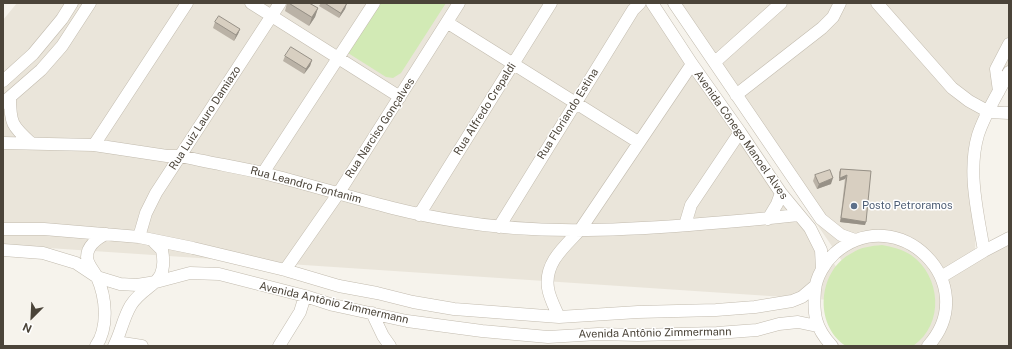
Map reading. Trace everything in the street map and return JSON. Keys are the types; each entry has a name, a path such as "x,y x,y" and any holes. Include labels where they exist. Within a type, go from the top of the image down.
{"street":[{"path":"3,81 33,54 62,19 72,3"},
{"path":"31,143 13,124 7,100 41,70 62,46 90,3"},
{"path":"94,145 187,3"},
{"path":"251,3 400,97"},
{"name":"Rua Luiz Lauro Damiazo","path":"139,237 146,213 156,193 280,3"},
{"path":"263,173 374,3"},
{"name":"Rua Narciso Gonçalves","path":"285,270 338,194 448,23 459,3"},
{"name":"Rua Alfredo Crepaldi","path":"420,215 551,3"},
{"name":"Rua Floriando Estina","path":"499,227 575,102 633,10 640,3"},
{"name":"Avenida Cônego Manoel Alves","path":"652,3 781,193 810,228 821,250 822,269"},
{"name":"Avenida Cônego Manoel Alves","path":"674,3 821,219 841,235 855,240"},
{"path":"714,62 781,3"},
{"path":"736,95 822,28 834,17 840,3"},
{"path":"877,3 952,88 969,101 989,112 1009,113"},
{"path":"448,23 638,142"},
{"path":"999,91 996,69 1009,44"},
{"path":"559,317 548,288 547,273 558,253 580,230 692,64"},
{"path":"984,251 975,197 973,163 978,135 1009,72"},
{"path":"684,225 691,205 740,132"},
{"name":"Rua Leandro Fontanim","path":"3,143 94,145 167,156 180,156 263,173 420,215 457,222 499,227 573,231 611,230 768,219 799,215"},
{"path":"768,219 778,204 781,193"},
{"name":"Avenida Antônio Zimmermann","path":"3,229 44,229 139,237 186,246 285,270 339,286 413,302 454,309 559,317 755,307 792,301 802,297 815,286"},
{"path":"96,346 103,330 105,312 97,277 88,262 87,256 91,246 97,238 106,234"},
{"path":"832,346 825,339 817,326 814,304 815,286 822,269 830,257 842,247 855,240 875,236 895,238 914,246 930,259 941,277 945,292 946,309 942,324 932,344"},
{"path":"941,277 1009,238"},
{"path":"142,346 115,344 130,307 136,298 156,282 164,266 162,250 152,240"},
{"name":"Avenida Antônio Zimmermann","path":"3,250 43,253 76,263 97,277 120,284 137,285 156,282 190,273 219,274 305,296 333,305 407,321 548,341 598,334 680,340 757,330 779,324 798,322 817,326"},
{"path":"282,345 300,312 305,296"},
{"path":"372,313 383,336 390,346"}],"shaded area":[{"path":"17,3 657,3 860,302 3,245 3,20"},
{"path":"666,3 1009,3 1009,66 980,127 975,250 1009,233 1009,346 900,346"}],"green space":[{"path":"376,3 446,3 401,73 393,78 386,77 348,53"},
{"path":"882,245 893,247 908,253 921,264 928,275 933,287 935,300 934,313 930,325 923,337 913,346 846,346 835,337 828,325 824,312 826,284 832,272 841,261 852,253 870,246"}],"building":[{"path":"289,3 309,3 318,8 312,17"},
{"path":"325,3 347,3 341,13"},
{"path":"219,16 240,29 236,35 215,22"},
{"path":"291,47 312,60 306,69 285,56"},
{"name":"Posto Petroramos","path":"841,169 871,171 866,222 841,218 847,175 840,178"},
{"path":"830,170 833,178 819,184 815,175"}],"place":[{"name":"Posto Petroramos","path":"854,206"}]}
